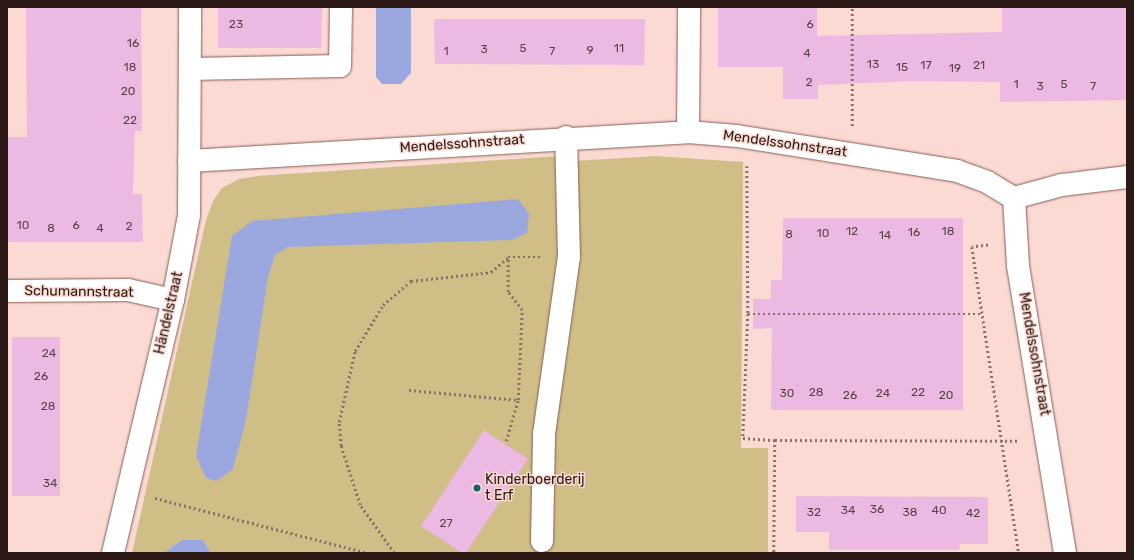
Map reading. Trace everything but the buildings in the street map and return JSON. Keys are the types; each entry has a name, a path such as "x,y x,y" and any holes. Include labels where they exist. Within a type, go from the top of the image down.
{"street":[{"name":"Händelstraat","path":"113,553 173,300 189,215 190,7"},
{"path":"190,69 340,66 341,7"},
{"path":"688,132 689,7"},
{"name":"Mendelssohnstraat","path":"189,161 566,137 688,132 747,137 957,171 1014,198 1016,242 1049,443 1065,553"},
{"path":"542,541 544,434 569,257 566,137"},
{"path":"1014,198 1069,184 1127,177"},
{"name":"Schumannstraat","path":"7,291 128,290 173,300"}],"path":[{"path":"852,7 852,154"},
{"path":"747,137 748,314 743,438 775,440 1002,441 1049,443"},
{"path":"1016,242 972,247 1019,553"},
{"path":"506,441 518,400 522,310 508,292 508,257"},
{"path":"394,553 360,505 341,446 339,422 355,351 383,305 406,284 429,277 491,272 508,257 569,257"},
{"path":"748,314 983,314"},
{"path":"409,390 518,400"},
{"path":"774,553 775,440"},
{"path":"127,492 367,553"}],"shaded area":[{"path":"559,156 574,161 655,156 743,162 741,448 768,448 768,553 211,553 203,540 182,540 163,553 132,553 206,220 213,201 222,188 239,179 257,176"}],"water":[{"path":"376,7 411,7 411,73 401,84 382,84 376,77"},
{"path":"518,199 529,214 527,233 512,240 288,247 275,255 268,277 246,420 233,469 217,481 206,478 196,456 232,236 252,221"},
{"path":"182,540 203,540 211,553 163,553"}],"place":[{"name":"Kinderboerderij t Erf","path":"477,488"}]}
